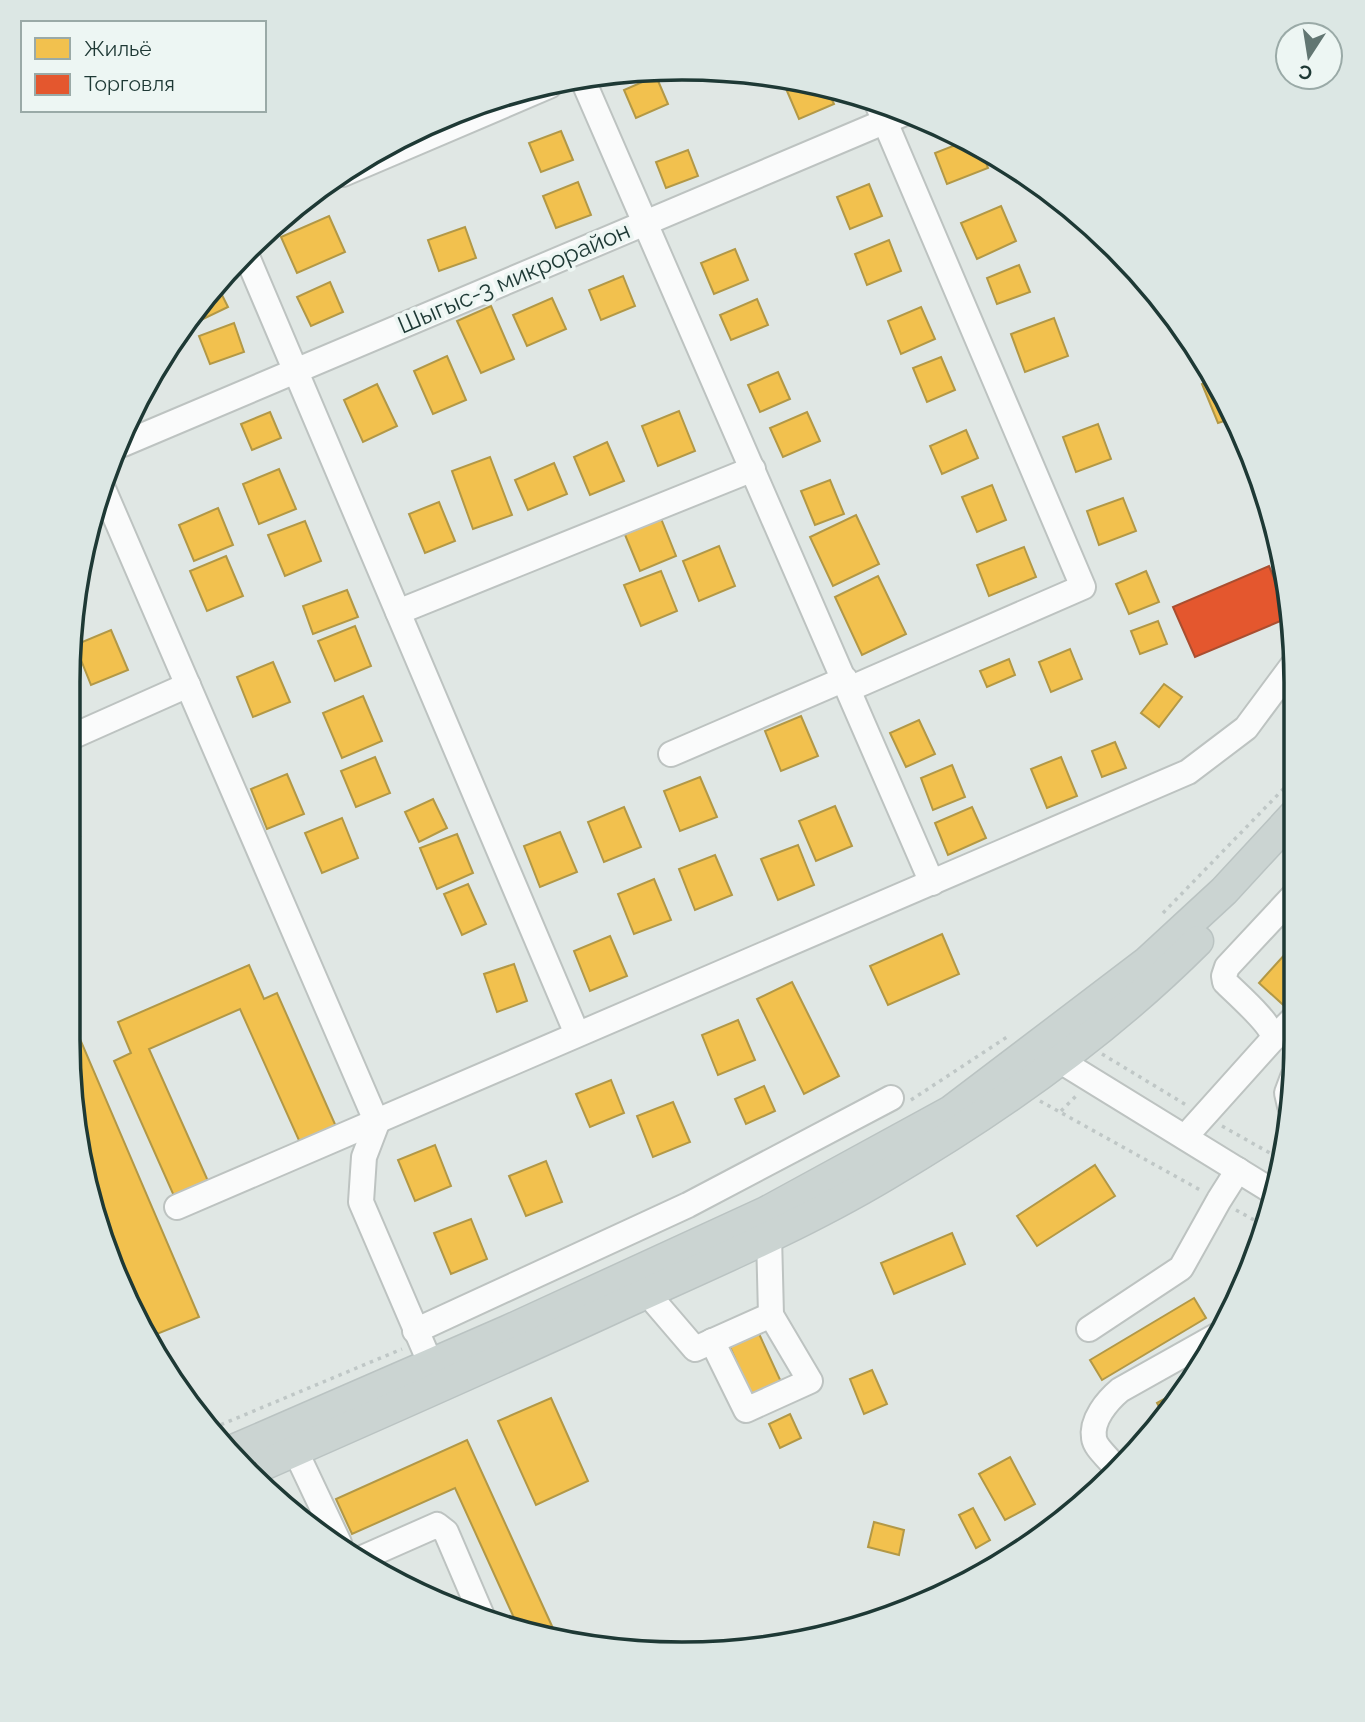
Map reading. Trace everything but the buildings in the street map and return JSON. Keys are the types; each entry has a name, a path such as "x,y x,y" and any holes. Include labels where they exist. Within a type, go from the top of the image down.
{"main road":[{"path":"259,1467 435,1376 766,1225 884,1176 963,1127 1020,1087 1047,1054 1224,891 1284,826"},
{"path":"766,1225 1047,1054 1082,1042 1161,978 1284,852"},
{"path":"240,1447 435,1376"}],"street":[{"path":"587,89 932,883"},
{"path":"420,141 481,115"},
{"name":"Шыгыс-3 микрорайон","path":"131,440 646,223 883,115"},
{"path":"671,754 1083,587 891,118"},
{"path":"250,264 577,1034"},
{"path":"398,612 753,469"},
{"path":"109,500 376,1122 364,1157 361,1202 435,1376"},
{"path":"177,1207 1188,772 1247,728 1284,678"},
{"path":"80,733 188,685"},
{"path":"1273,1040 1273,1034 1267,1026 1225,982 1224,976 1227,967 1284,906"},
{"path":"1185,1137 1284,1029"},
{"path":"1047,1054 1266,1187"},
{"path":"415,1331 688,1205 891,1098"},
{"path":"1089,1329 1181,1268 1238,1170"},
{"path":"712,1341 746,1410 810,1381 771,1315 766,1225"},
{"path":"642,1282 695,1349 771,1315"},
{"path":"1110,1461 1094,1437 1096,1425 1106,1403 1120,1390 1202,1344"},
{"path":"295,1450 332,1528"},
{"path":"371,1554 437,1525 446,1532 478,1606"}],"path":[{"path":"1082,1042 1273,1155"},
{"path":"1020,1087 1256,1221"}]}
